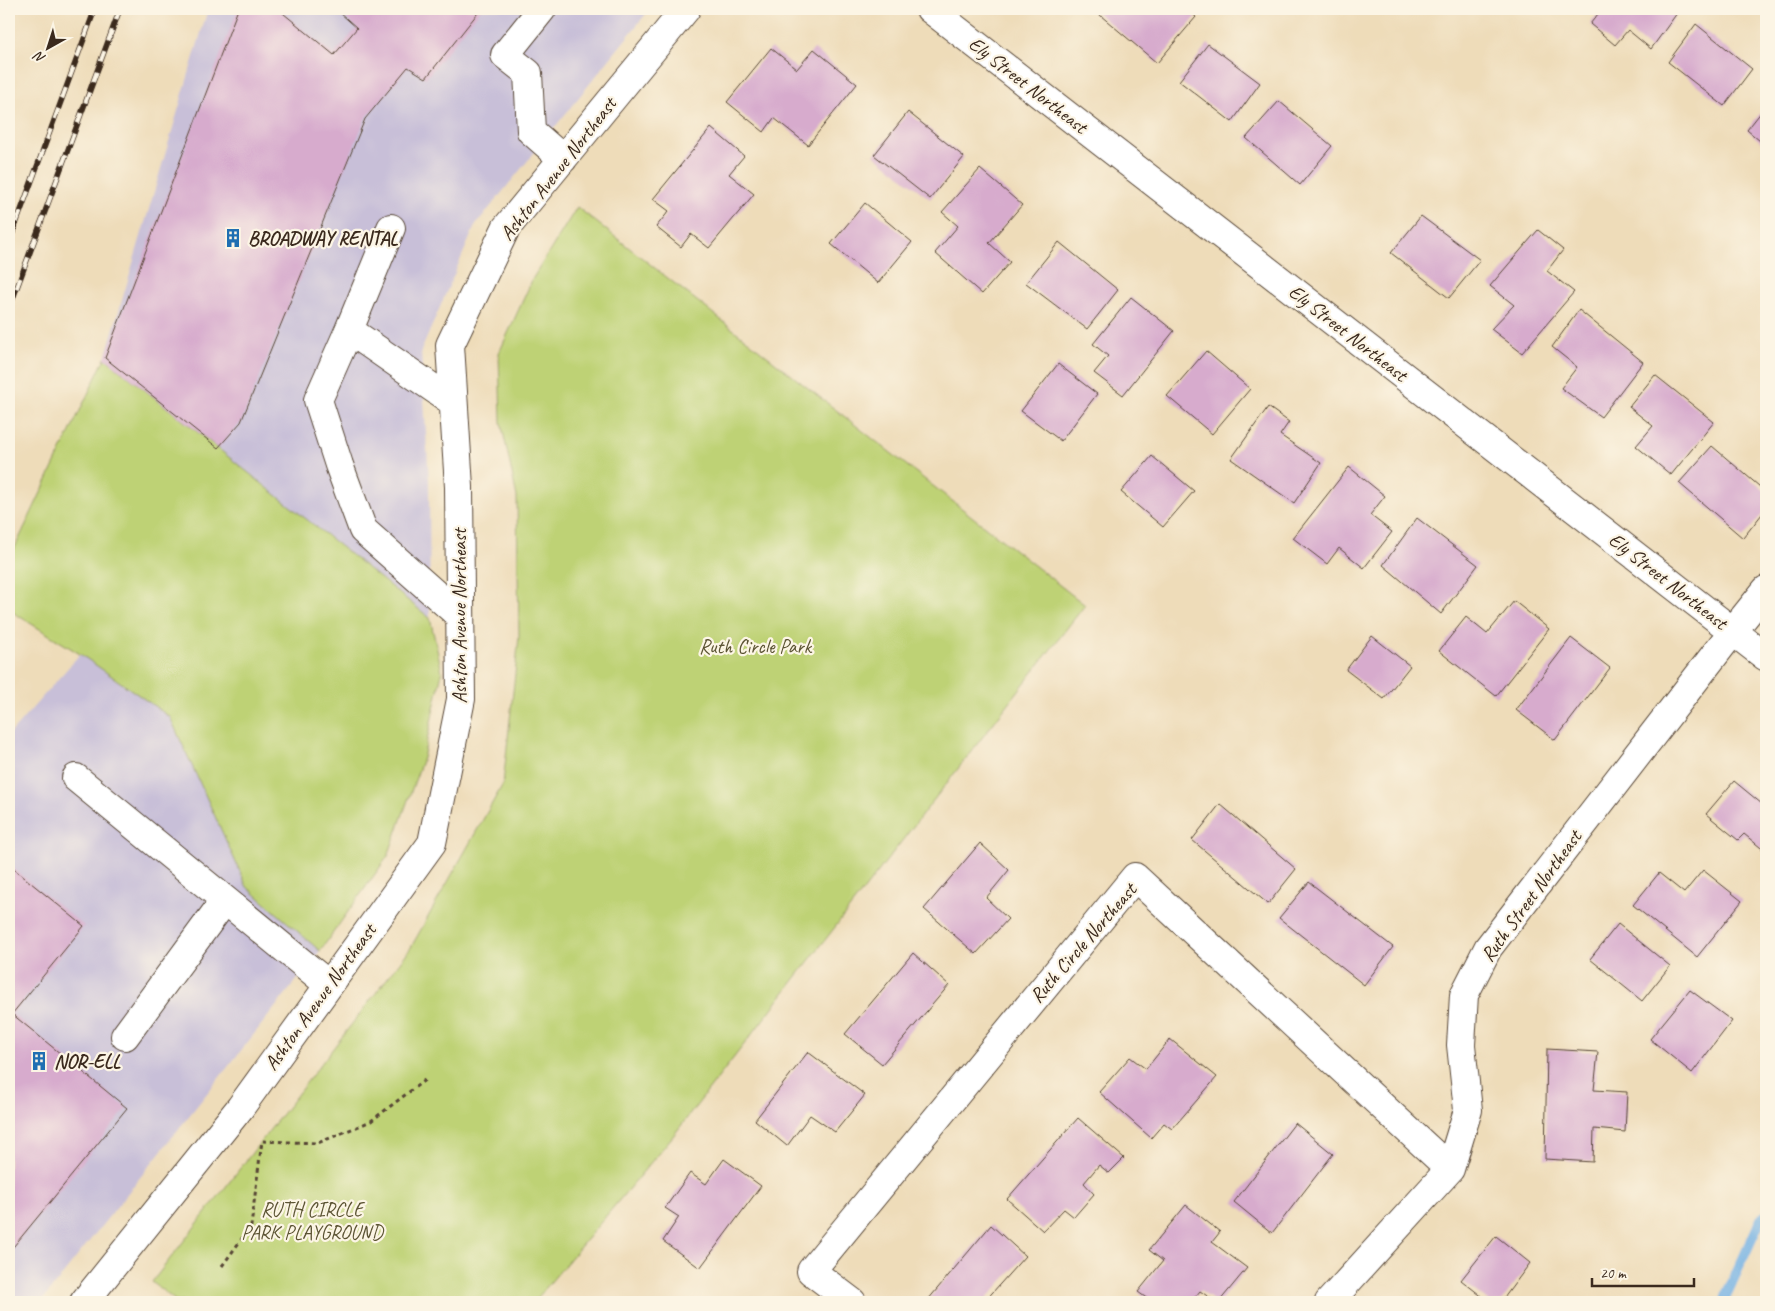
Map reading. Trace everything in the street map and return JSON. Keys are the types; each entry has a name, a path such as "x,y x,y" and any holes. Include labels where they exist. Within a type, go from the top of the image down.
{"street":[{"path":"542,9 505,55 528,73 531,131 563,159"},
{"name":"Ashton Avenue Northeast","path":"84,1302 240,1108 432,842 461,699 459,487 450,345 506,228 686,9"},
{"name":"Ely Street Northeast","path":"930,9 1766,657"},
{"path":"391,228 318,400 339,465 364,530 460,616"},
{"path":"349,330 453,402"},
{"name":"Ruth Street Northeast","path":"1330,1302 1450,1169 1468,1110 1461,1044 1464,995 1488,948 1766,590"},
{"path":"76,778 329,985"},
{"name":"Ruth Circle Northeast","path":"852,1302 810,1271 1135,877 1450,1169"},
{"path":"125,1036 225,900"}],"path":[{"path":"222,1266 251,1226 262,1140 318,1143 370,1121 426,1079"}],"shaded area":[{"path":"208,9 650,9 475,226 421,351 429,480 430,618 105,358"},
{"path":"80,654 170,717 247,887 320,951 41,1302 9,1302 9,735"}],"green space":[{"name":"Ruth Circle Park","path":"577,207 1085,605 673,1136 534,1302 177,1302 152,1282 410,949 503,784 519,637 517,497 501,422 499,353 533,278"},
{"path":"105,358 430,618 442,672 423,758 388,856 320,951 247,887 170,717 80,654 9,610 9,560"}],"building":[{"name":"BROADWAY RENTAL","path":"238,9 278,9 334,55 357,28 339,12 342,9 481,9 426,78 408,67 365,119 241,422 218,448 105,358"},
{"path":"1095,9 1187,9 1196,17 1157,63"},
{"path":"1602,9 1680,9 1651,49 1628,30 1615,45 1590,24"},
{"path":"1696,24 1752,69 1724,106 1668,62"},
{"path":"1208,44 1260,83 1232,122 1179,81"},
{"path":"771,48 797,69 814,49 857,84 808,145 774,118 764,132 727,102"},
{"path":"1279,101 1332,146 1300,185 1246,138"},
{"path":"1766,106 1766,146 1747,130"},
{"path":"908,112 964,157 930,199 874,155"},
{"path":"711,128 744,156 729,174 754,194 709,248 691,234 681,247 656,227 669,211 653,199"},
{"path":"980,169 1022,205 989,243 1010,262 982,294 935,253 958,226 942,212"},
{"path":"865,203 912,242 878,283 831,244"},
{"path":"1421,216 1480,260 1449,298 1391,253"},
{"path":"1538,230 1563,250 1547,271 1574,292 1522,353 1491,329 1514,305 1490,286"},
{"path":"1059,242 1118,290 1087,329 1026,283"},
{"path":"1131,297 1174,331 1123,395 1094,373 1108,356 1093,344"},
{"path":"1579,310 1643,362 1601,417 1561,388 1577,367 1552,347"},
{"path":"1206,351 1250,389 1212,434 1167,396"},
{"path":"1058,364 1097,394 1061,441 1021,411"},
{"path":"1655,375 1714,422 1671,475 1636,446 1653,426 1629,407"},
{"path":"1268,407 1289,422 1280,435 1321,463 1294,503 1231,459"},
{"path":"1712,446 1766,492 1766,509 1743,538 1679,483"},
{"path":"1152,456 1194,491 1163,527 1121,492"},
{"path":"1349,467 1385,496 1370,515 1392,532 1364,568 1339,548 1327,564 1293,538"},
{"path":"1417,518 1478,565 1441,614 1383,565"},
{"path":"1514,601 1549,629 1496,696 1439,651 1466,617 1487,634"},
{"path":"1372,636 1410,666 1384,699 1346,670"},
{"path":"1571,638 1610,668 1555,740 1516,710"},
{"path":"1734,781 1762,804 1766,799 1766,852 1744,834 1738,840 1706,814"},
{"path":"1220,804 1296,869 1268,904 1192,840"},
{"path":"980,843 1009,870 986,898 1008,919 976,954 924,909"},
{"name":"NOR-ELL","path":"9,865 84,926 12,1014 127,1108 9,1252"},
{"path":"1703,870 1742,901 1697,957 1633,905 1659,873 1684,893"},
{"path":"1309,882 1393,947 1364,985 1279,918"},
{"path":"1618,924 1670,966 1642,1001 1590,959"},
{"path":"913,953 949,985 882,1064 845,1034"},
{"path":"1690,990 1732,1021 1692,1073 1650,1039"},
{"path":"1170,1039 1217,1077 1172,1129 1164,1123 1151,1138 1099,1092 1130,1057 1146,1069"},
{"path":"1547,1049 1598,1052 1594,1090 1627,1092 1625,1132 1594,1129 1593,1162 1545,1159"},
{"path":"808,1052 865,1095 835,1132 810,1115 787,1146 755,1120"},
{"path":"1078,1118 1124,1158 1109,1173 1099,1165 1084,1183 1094,1194 1074,1217 1064,1209 1043,1231 1007,1199"},
{"path":"1295,1123 1333,1154 1272,1233 1234,1202"},
{"path":"724,1159 761,1186 700,1268 663,1241 679,1217 665,1208 690,1173 706,1184"},
{"path":"1186,1205 1220,1232 1212,1242 1247,1268 1219,1302 1216,1302 1200,1291 1191,1302 1152,1302 1138,1292 1163,1261 1149,1250"},
{"path":"991,1225 1025,1256 984,1302 927,1301"},
{"path":"1496,1236 1530,1263 1501,1302 1489,1302 1461,1280"}],"waterway":[{"path":"1725,1302 1761,1219 1766,1215"}],"railway":[{"path":"9,243 95,9"},
{"path":"9,309 120,9"}],"place":[{"name":"BROADWAY RENTAL","path":"233,238"},
{"name":"NOR-ELL","path":"39,1061"}],"park label":[{"name":"RUTH CIRCLE PARK PLAYGROUND","path":"312,1220"}]}
